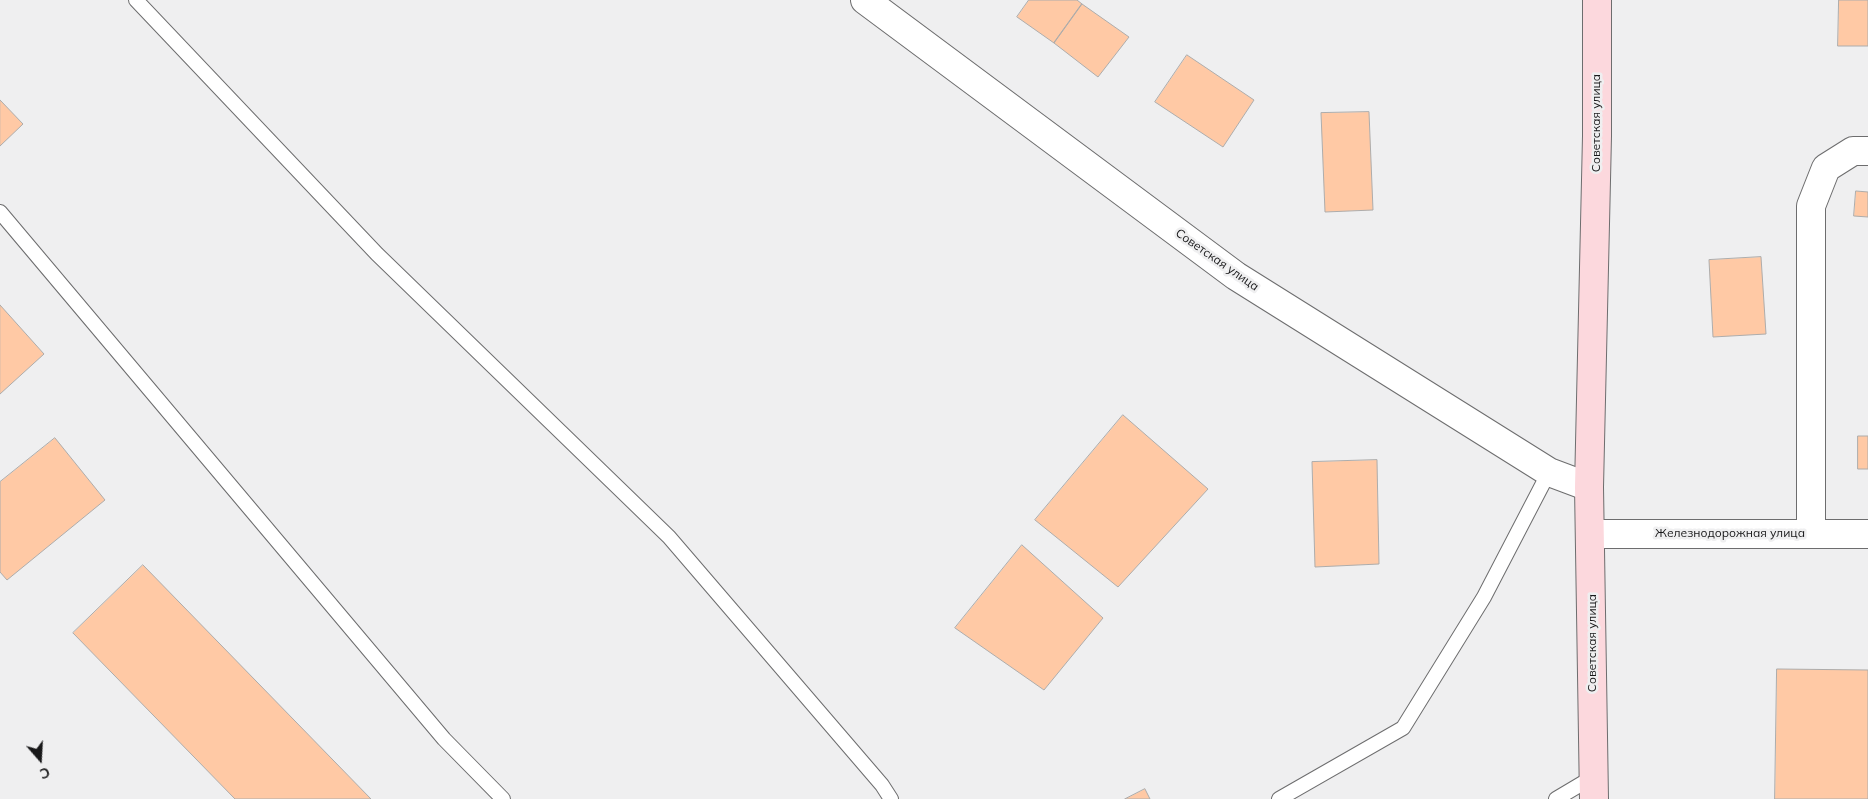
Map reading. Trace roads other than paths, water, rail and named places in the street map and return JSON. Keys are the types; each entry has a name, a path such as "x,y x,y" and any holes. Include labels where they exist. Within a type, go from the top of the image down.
{"main road":[{"name":"Советская улица","path":"1593,788 1592,534 1589,487 1596,145 1596,0"}],"street":[{"name":"Советская улица","path":"865,0 1236,276 1549,472 1589,487"},
{"path":"1811,533 1811,206 1826,168 1861,151"},
{"name":"Железнодорожная улица","path":"1592,534 1868,534"}],"lane":[{"path":"136,0 377,254 669,537 882,786 891,799"},
{"path":"0,212 444,739 503,799"},
{"path":"1280,799 1403,728 1484,597 1549,472"},
{"path":"1556,799 1593,788"}]}
